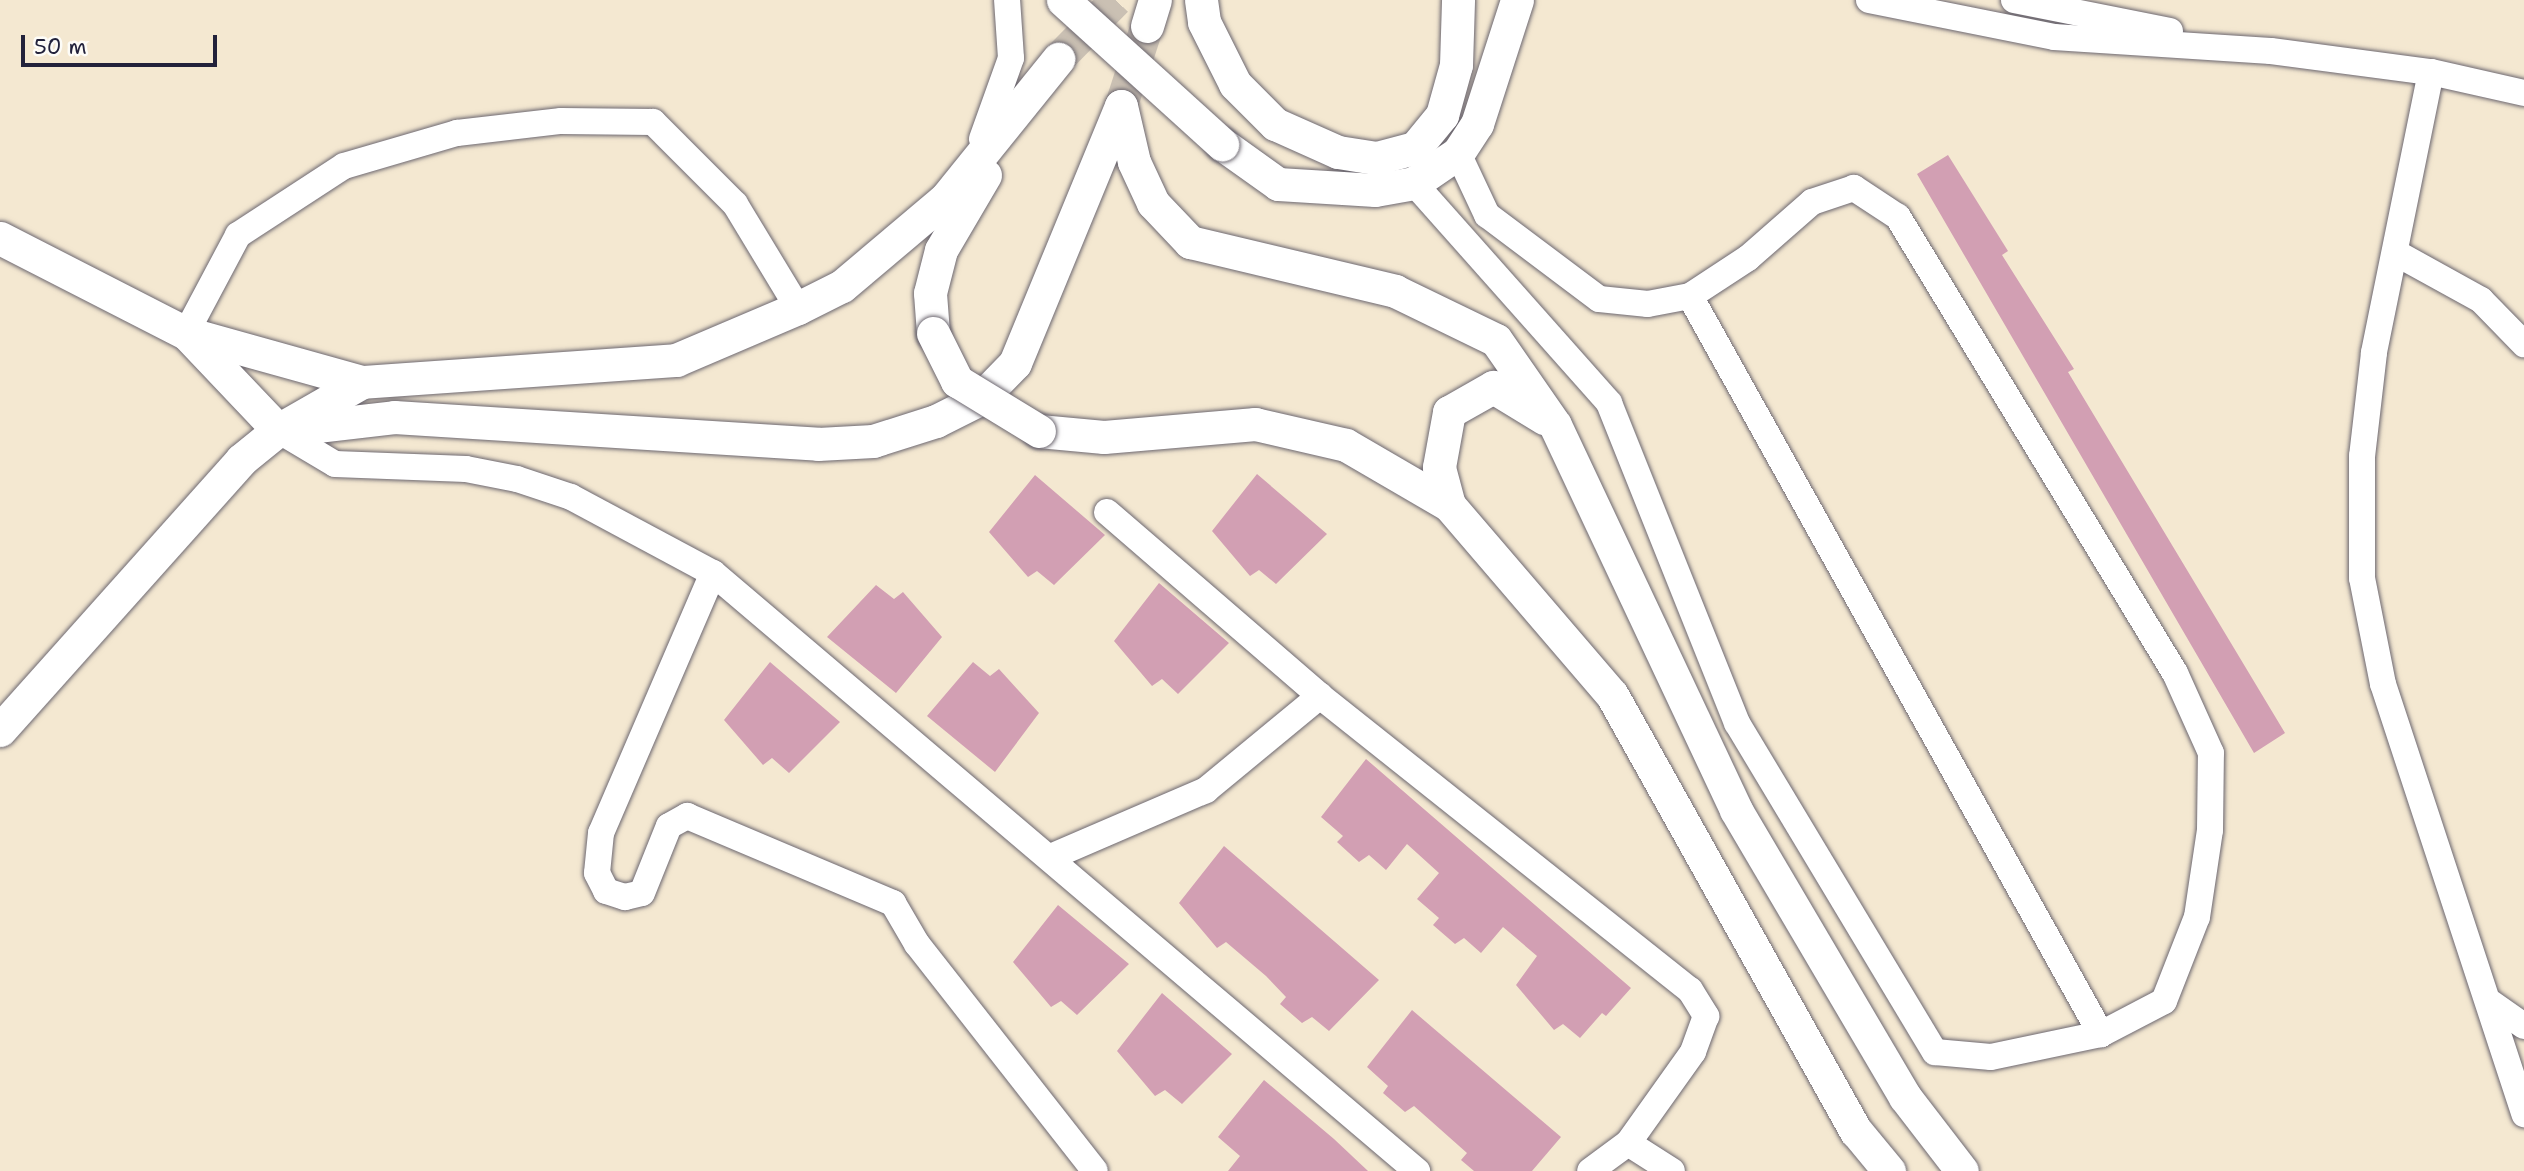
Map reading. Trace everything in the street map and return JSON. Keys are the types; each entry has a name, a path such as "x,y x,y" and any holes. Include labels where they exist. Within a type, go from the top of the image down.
{"main road":[{"path":"1063,0 1222,144 1278,184 1375,190 1414,183 1458,153 1477,124 1517,0"},
{"path":"1201,0 1204,22 1235,84 1275,124 1338,152 1377,158 1415,148 1442,115 1456,65 1458,0"},
{"path":"0,237 186,333 362,382 676,359 798,308 842,286 946,198 1049,69 941,250 930,293 933,333 957,381 1039,432 1104,437 1255,424 1346,445 1450,505 1612,695 1856,1131 1889,1171"},
{"path":"278,430 394,417 818,444 873,441 936,421 980,400 1015,363 1121,106 1134,162 1153,203 1190,242 1395,291 1496,340 1556,425 1736,810 1905,1097 1962,1171"},
{"path":"186,333 278,430"},
{"path":"0,730 241,460 278,430 362,382"},
{"path":"1450,505 1439,467 1449,412 1493,387 1556,425"}],"street":[{"path":"946,198 992,122 1011,58 1007,0"},
{"path":"1869,0 2054,37 2271,51"},
{"path":"2014,0 2271,51 2431,72 2524,93"},
{"path":"2431,72 2361,456 2362,578 2383,684 2491,1003 2524,1114"},
{"path":"186,333 238,235 344,166 457,133 561,121 653,122 735,204 798,308"},
{"path":"1414,183 1609,403 1737,723 1935,1052 1992,1057 2101,1034 2164,1001 2197,916 2210,830 2211,753 2175,673 1898,217 1854,188 1812,202 1748,258 1690,296 1648,304 1599,299 1487,215 1458,153"},
{"path":"2396,253 2482,300 2524,344"},
{"path":"1690,296 2101,1034"},
{"path":"278,430 335,464 466,470 539,486 713,573 1053,856 1417,1171"},
{"path":"1107,512 1320,696 1690,990 1706,1016 1693,1052 1628,1143 1590,1171"},
{"path":"713,573 601,833 597,873 606,891 625,897 642,893 669,826 687,816 893,903 916,944 1095,1171"},
{"path":"1053,856 1206,790 1320,696"},
{"path":"2491,1003 2524,1026"},
{"path":"1628,1143 1672,1171"}],"building":[{"path":"1948,155 2008,251 2002,255 2074,369 2068,372 2285,733 2254,753 1917,174"},
{"path":"1257,474 1327,534 1276,584 1259,570 1250,576 1212,531"},
{"path":"1035,475 1105,535 1054,585 1037,571 1028,577 989,532"},
{"path":"1159,583 1229,643 1178,694 1162,679 1152,686 1114,641"},
{"path":"876,585 894,599 903,592 942,637 896,693 827,637"},
{"path":"770,662 840,722 789,773 772,758 763,765 724,720"},
{"path":"973,662 990,676 999,669 1039,713 995,772 927,716"},
{"path":"1366,759 1631,988 1606,1016 1602,1013 1580,1038 1563,1024 1554,1030 1516,985 1537,956 1503,927 1481,953 1464,938 1455,944 1433,925 1439,918 1417,899 1439,873 1407,844 1386,870 1369,855 1359,862 1337,842 1343,836 1321,817"},
{"path":"1224,846 1379,980 1329,1031 1312,1017 1302,1023 1280,1004 1286,997 1266,976 1226,942 1217,948 1179,903"},
{"path":"1058,905 1129,964 1077,1015 1061,1001 1051,1007 1013,962"},
{"path":"1162,993 1232,1054 1182,1104 1165,1090 1155,1096 1117,1051"},
{"path":"1412,1010 1561,1137 1532,1171 1474,1171 1461,1160 1467,1153 1414,1106 1405,1112 1383,1093 1388,1086 1367,1067"},
{"path":"1264,1080 1368,1171 1228,1171 1240,1156 1218,1137"}],"tunnel":[{"path":"1058,59 1116,0"},
{"path":"1121,106 1147,26"}]}
